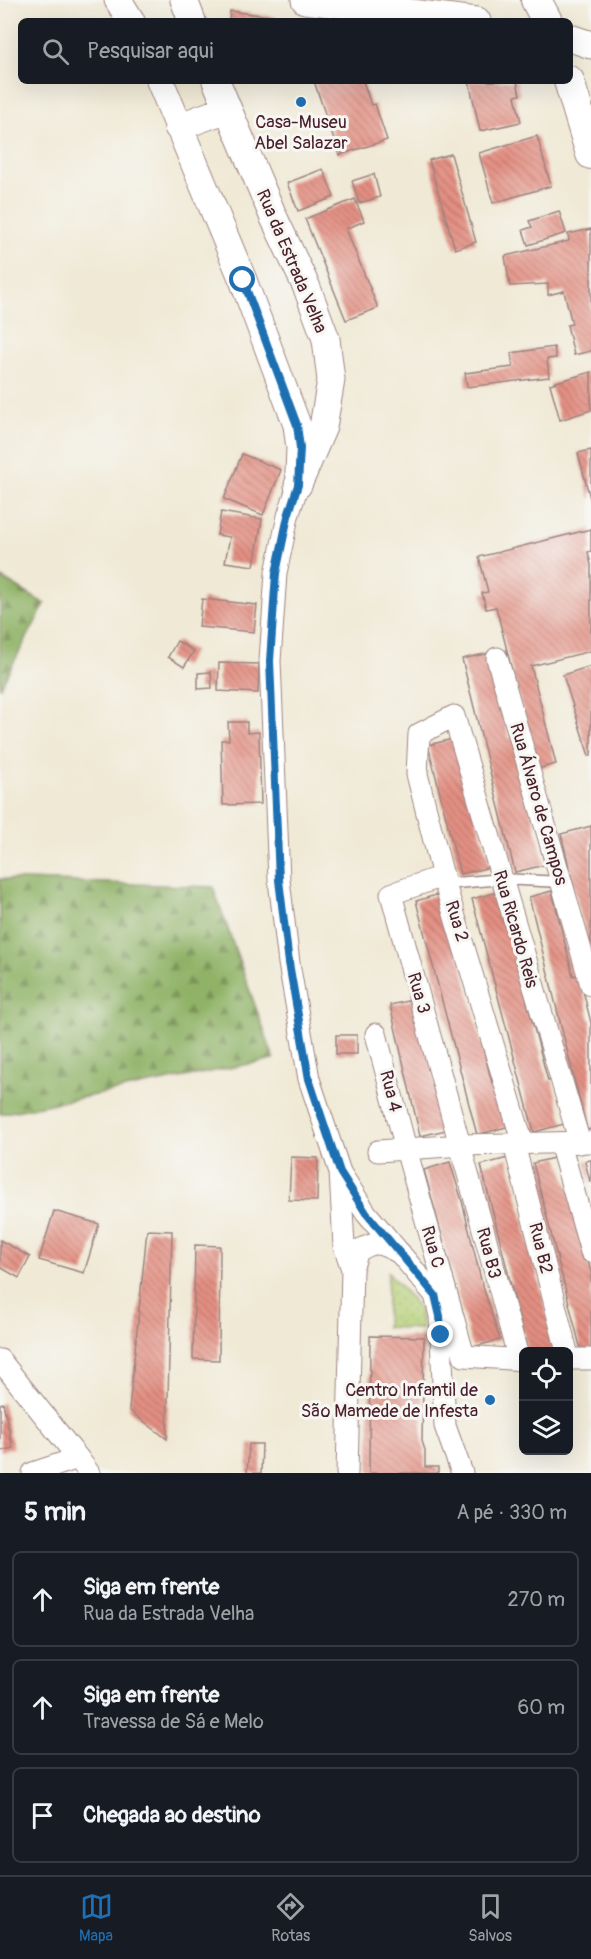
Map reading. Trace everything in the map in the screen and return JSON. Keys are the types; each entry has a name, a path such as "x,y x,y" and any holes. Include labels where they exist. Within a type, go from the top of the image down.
{"main road":[{"path":"536,0 545,18"},
{"path":"570,84 591,154"}],"street":[{"path":"118,0 129,18"},
{"path":"184,0 191,18"},
{"path":"304,0 452,18"},
{"path":"573,39 591,45"},
{"name":"Rua da Estrada Velha","path":"161,84 243,280 297,425 300,448 298,485"},
{"name":"Rua da Estrada Velha","path":"217,84 307,288 326,339 331,380 323,427 298,485 288,516 276,573 270,661 279,880 289,963 309,1079 340,1172 344,1246 352,1269 347,1473"},
{"path":"178,127 227,109"},
{"name":"Rua Álvaro de Campos","path":"497,658 591,985"},
{"name":"Rua Ricardo Reis","path":"454,716 577,1143 591,1252"},
{"name":"Rua 2","path":"454,716 419,734 417,774 444,880 519,1144"},
{"name":"Rua 3","path":"444,880 392,894 462,1145"},
{"name":"Rua 4","path":"376,1034 406,1149"},
{"path":"378,1151 462,1145 577,1143"},
{"name":"Rua B2","path":"519,1144 566,1347"},
{"name":"Rua B3","path":"462,1145 483,1230 519,1353"},
{"name":"Rua C","path":"406,1149 464,1356 519,1360"},
{"path":"340,1172 366,1213 435,1295 440,1316 445,1426 462,1473"},
{"path":"352,1269 358,1251 370,1243 381,1244 400,1253"},
{"path":"573,1357 591,1359"},
{"path":"0,1359 83,1466 33,1473"}],"lane":[{"path":"444,880 501,879 561,882"}],"green space":[{"path":"0,577 45,604 0,688"},
{"path":"0,879 213,887 274,1059 0,1114"},
{"path":"388,1272 420,1309 421,1329 386,1327"}],"building":[{"path":"230,11 276,17 276,18 229,18"},
{"path":"315,84 364,84 371,105 375,104 387,140 339,155"},
{"path":"470,84 518,84 520,95 515,96 521,122 480,131"},
{"path":"537,136 551,186 493,203 479,153"},
{"path":"451,154 476,242 455,249 429,160"},
{"path":"323,169 334,197 298,211 287,183"},
{"path":"374,174 380,197 359,203 352,181"},
{"path":"355,199 364,221 346,229 378,308 346,320 305,219"},
{"path":"559,211 566,233 528,245 523,230 532,227 529,221"},
{"path":"591,229 591,351 574,355 567,325 572,324 564,291 548,295 548,284 510,286 505,256 569,241 568,234"},
{"path":"554,347 556,358 547,359 549,377 467,387 465,373 513,367 511,353"},
{"path":"591,372 591,410 560,420 550,384"},
{"path":"591,450 591,498 590,498 578,453"},
{"path":"242,454 281,470 263,515 224,499"},
{"path":"221,512 262,519 254,566 225,562 230,537 217,535"},
{"path":"591,529 591,551 588,552 591,565 591,651 531,666 556,764 537,769 496,607 486,609 482,593 488,592 479,557"},
{"path":"202,599 257,605 254,632 199,627"},
{"path":"177,641 194,651 184,667 168,657"},
{"path":"494,652 499,698 509,738 516,736 523,777 545,865 515,872 462,659"},
{"path":"219,663 259,664 258,693 218,691"},
{"path":"591,666 591,756 589,756 563,675"},
{"path":"211,672 212,688 198,689 198,673"},
{"path":"228,722 247,722 247,733 259,732 261,804 223,805 221,740 229,740"},
{"path":"453,739 491,867 460,874 428,745"},
{"path":"591,826 591,954 590,954 561,834"},
{"path":"552,891 573,976 579,974 591,1023 591,1129 587,1130 529,897"},
{"path":"498,892 548,1081 552,1080 564,1124 534,1132 472,899"},
{"path":"443,893 492,1083 499,1081 510,1126 477,1135 416,901"},
{"path":"416,999 446,1130 420,1136 390,1005"},
{"path":"336,1035 357,1035 357,1054 336,1054"},
{"path":"291,1157 318,1158 317,1201 289,1200"},
{"path":"558,1157 569,1188 591,1272 591,1352 582,1354 533,1163"},
{"path":"508,1158 555,1347 527,1347 481,1165"},
{"path":"591,1160 591,1182 590,1182 585,1161"},
{"path":"450,1162 481,1280 500,1340 472,1347 424,1170"},
{"path":"54,1211 99,1224 84,1273 39,1260"},
{"path":"147,1230 172,1231 167,1439 129,1410"},
{"path":"0,1240 30,1257 19,1278 0,1267"},
{"path":"195,1245 220,1246 219,1360 193,1359"},
{"path":"370,1336 424,1337 422,1441 425,1450 425,1467 438,1467 438,1473 369,1473"},
{"path":"3,1403 13,1448 0,1451 0,1404"},
{"path":"249,1444 262,1444 261,1473 247,1473"}],"place":[{"name":"Casa-Museu Abel Salazar","path":"301,102"},
{"name":"Centro Infantil de São Mamede de Infesta","path":"490,1400"}],"route":[{"path":"243,280 297,425 300,448 298,485 288,516 276,573 270,661 279,880 289,963 309,1079 340,1172 366,1213 435,1295 440,1316 441,1335"}]}
